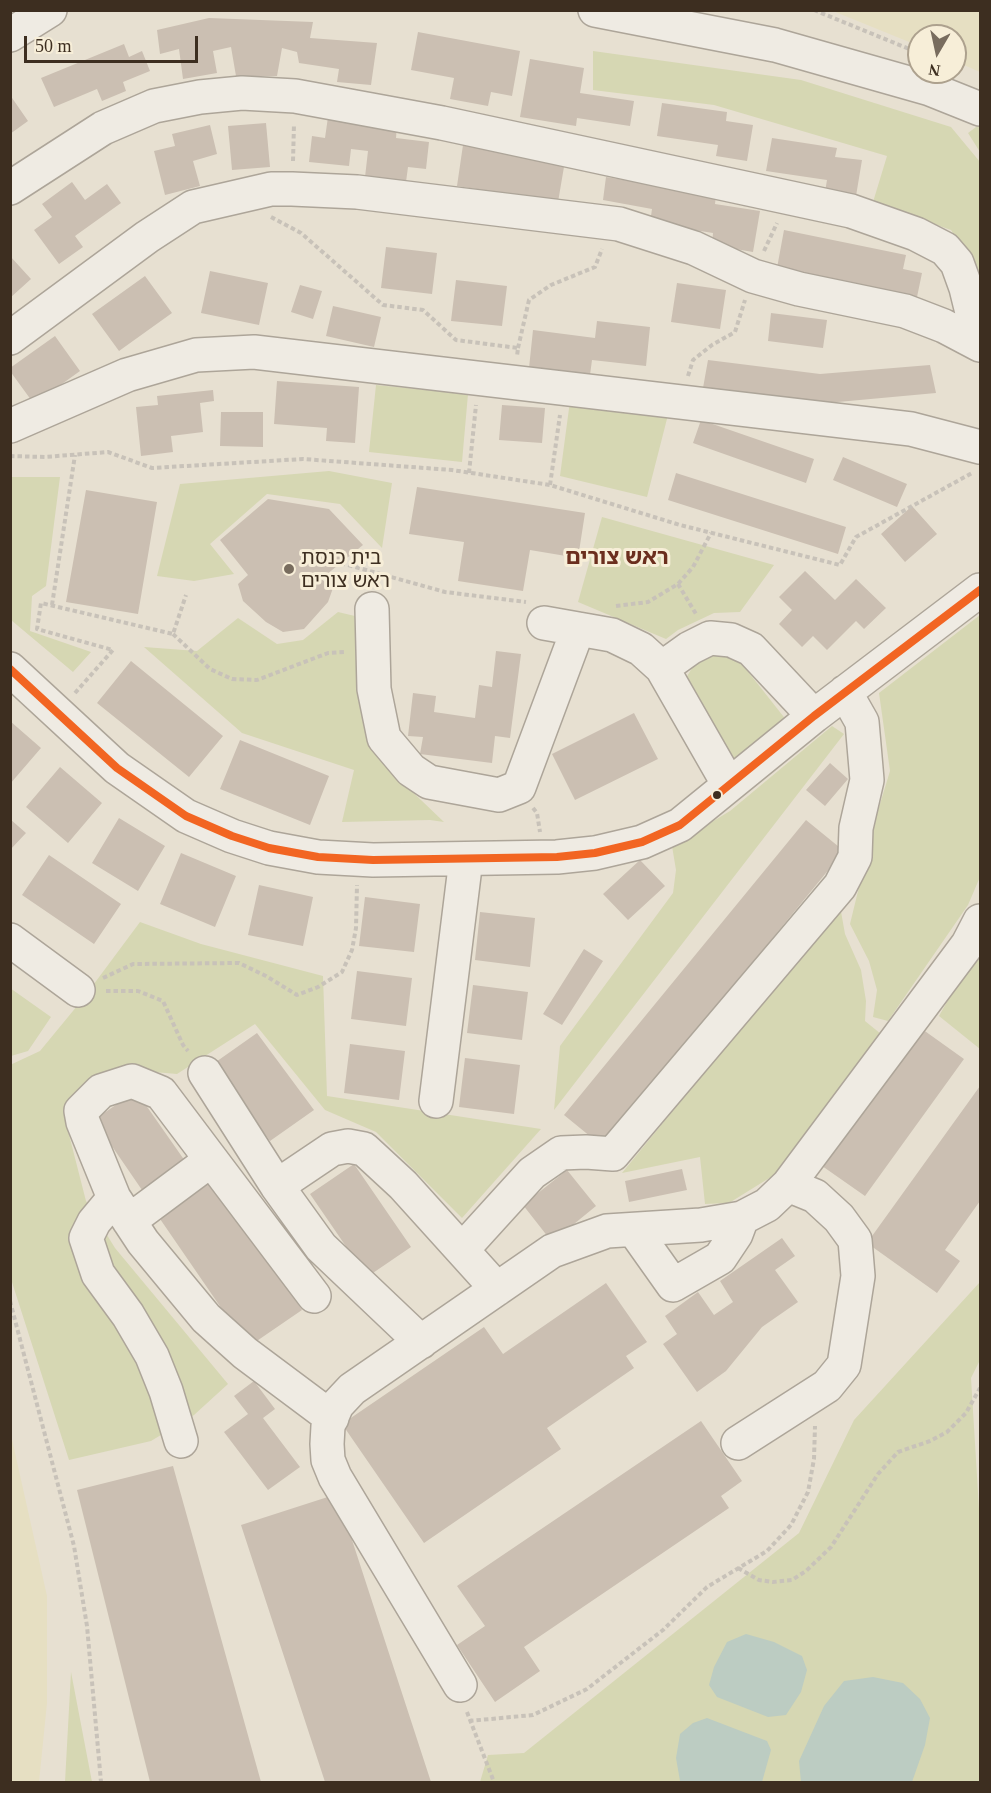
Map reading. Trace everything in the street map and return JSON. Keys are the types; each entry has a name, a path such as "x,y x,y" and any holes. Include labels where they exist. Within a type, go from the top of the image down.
{"street":[{"path":"10,35 50,10"},
{"path":"595,10 775,45 930,89 981,109"},
{"path":"10,188 103,128 154,106 200,97 242,93 295,96 441,123 851,211 916,234 945,249 957,264 981,345"},
{"path":"10,338 147,237 193,207 271,189 292,189 357,192 611,223 694,248 753,276 905,311 944,326 981,345"},
{"path":"10,426 127,375 196,355 254,352 911,429 981,447"},
{"path":"10,669 117,768 186,816 231,836 269,848 318,857 358,859 466,859 595,853 642,842 680,825 814,716 981,590"},
{"path":"372,609 374,689 384,738 411,770 429,782 499,795 519,787 578,629"},
{"path":"544,623 612,635 642,649 662,668 729,785"},
{"path":"662,668 690,648 710,638 731,640 751,649 814,716"},
{"path":"462,1250 532,1173 561,1153 613,1154 840,886 855,857 856,828 867,780 862,722 845,692"},
{"path":"436,1101 466,859"},
{"path":"460,1685 335,1478 328,1460 327,1444 328,1426 337,1405 352,1389 552,1251 607,1231 701,1225 742,1218 767,1205 788,1185 968,944 981,921"},
{"path":"10,940 78,990"},
{"path":"205,1073 277,1186 321,1247 421,1342"},
{"path":"314,1296 161,1093 132,1081 100,1091 81,1111 83,1122 122,1210 143,1242 206,1318 245,1353 332,1418"},
{"path":"277,1186 332,1149 348,1146 364,1149 403,1185 497,1289"},
{"path":"181,1441 166,1390 152,1356 128,1315 98,1274 86,1238 94,1222 122,1210 211,1160"},
{"path":"738,1443 826,1386 844,1365 858,1276 855,1240 839,1218 815,1197 788,1185"},
{"path":"633,1230 673,1285 720,1258 736,1234 742,1218"}],"path":[{"path":"814,10 907,48"},
{"path":"292,189 295,96"},
{"path":"242,196 276,220 301,233 383,305 423,310 456,340 518,348"},
{"path":"679,403 693,360 712,345 735,332 753,276 789,198"},
{"path":"516,384 518,348 529,300 551,285 595,267 611,223"},
{"path":"469,472 479,379"},
{"path":"550,485 563,389"},
{"path":"10,456 108,452 152,468 303,459 469,472 550,485 680,525 840,565 856,537 929,495 981,469"},
{"path":"52,605 75,455"},
{"path":"608,607 648,602 678,584 693,567 711,533"},
{"path":"341,562 445,592 547,604 544,623"},
{"path":"678,584 710,638"},
{"path":"173,634 186,595"},
{"path":"58,713 113,650 37,629 41,603 173,634 210,669 232,679 257,680 328,653 373,650"},
{"path":"519,787 537,813 544,857"},
{"path":"78,990 133,964 187,962 239,963 297,995 318,987 342,972 352,950 356,928 358,859"},
{"path":"78,990 138,991 163,1000 183,1045 205,1073"},
{"path":"10,1301 74,1546 87,1626 101,1782"},
{"path":"738,1568 759,1580 773,1582 792,1580 806,1571 831,1547 878,1474 898,1452 930,1441 947,1432 966,1413 981,1388"},
{"path":"469,1720 533,1715 587,1689 663,1630 707,1587 767,1551 791,1525 808,1492 814,1459 815,1427 811,1396"},
{"path":"460,1685 469,1720 494,1782"}],"shaded area":[{"path":"833,11 980,11 980,72 967,66 967,24 907,24 907,41"},
{"path":"11,1435 47,1596 47,1703 39,1782 11,1782"},
{"path":"746,1634 774,1642 802,1656 807,1670 801,1692 786,1715 768,1717 717,1697 709,1685 714,1667 727,1642"},
{"path":"873,1677 903,1683 920,1699 930,1718 925,1745 912,1782 801,1782 799,1761 824,1706 844,1681"},
{"path":"707,1718 767,1741 771,1750 762,1782 680,1781 676,1758 680,1734 693,1723"}],"green space":[{"path":"593,51 801,80 951,127 980,162 980,285 977,269 951,230 873,202 887,156 714,105 593,90"},
{"path":"980,124 980,152 968,133"},
{"path":"376,385 468,394 462,462 369,452"},
{"path":"570,401 669,411 647,497 560,476"},
{"path":"329,471 392,483 382,548 340,504 267,494 210,544 234,574 194,581 157,576 180,484"},
{"path":"11,477 60,477 46,586 32,596 30,631 91,652 73,672 11,620"},
{"path":"602,517 774,565 740,612 714,613 678,630 666,639 578,602"},
{"path":"338,612 359,617 357,685 368,738 399,779 444,822 430,820 342,822 354,770 242,733 144,647 197,651 238,618 277,644 303,640"},
{"path":"980,615 980,877 968,905 888,1021 873,1017 877,990 869,961 850,924 876,817 890,771 879,693"},
{"path":"721,650 742,664 787,721 736,761 692,697 686,678 701,653"},
{"path":"832,726 844,734 554,1110 560,1046 673,893 676,870 672,846 730,811"},
{"path":"840,906 845,934 861,970 866,1001 865,1021 881,1034 779,1172 729,1203 705,1204 700,1157 622,1173"},
{"path":"140,922 201,944 323,976 327,1096 541,1129 462,1218 376,1132 325,1110 255,1024 177,1074 120,1069 82,1091 65,1119 86,1201 115,1248 228,1384 194,1415 151,1441 69,1460 11,1279 10,1065 40,1051 82,1000"},
{"path":"980,943 980,1049 939,1016"},
{"path":"10,988 51,1017 28,1051 11,1056"},
{"path":"980,1282 980,1360 971,1378 980,1525 980,1782 480,1782 488,1755 524,1753 799,1533 854,1420"},
{"path":"71,1672 92,1782 65,1782"}],"building":[{"path":"209,18 313,22 310,38 377,43 371,85 337,82 339,69 299,63 297,52 282,48 277,76 236,76 231,47 213,51 217,73 183,79 179,49 160,54 157,30"},
{"path":"418,32 520,51 512,96 491,92 488,106 450,99 454,78 411,70"},
{"path":"124,44 129,57 142,51 150,71 123,82 126,91 102,101 97,89 54,107 41,78"},
{"path":"530,59 584,68 580,93 634,101 630,126 577,118 576,126 520,117"},
{"path":"10,95 28,121 10,134"},
{"path":"662,103 727,112 726,121 753,125 747,161 716,156 718,145 657,136"},
{"path":"328,117 397,125 396,138 429,142 426,169 408,167 406,182 365,177 368,151 351,149 349,166 309,162 312,136 325,138"},
{"path":"266,123 270,167 232,170 228,126"},
{"path":"210,125 217,154 193,161 200,186 165,195 154,151 175,146 172,134"},
{"path":"772,138 837,148 835,157 862,160 856,196 825,192 827,180 766,171"},
{"path":"463,145 565,161 558,202 457,186"},
{"path":"606,177 716,195 715,204 760,211 753,252 712,245 713,233 650,223 652,209 603,200"},
{"path":"72,182 85,200 107,184 121,203 75,236 83,247 59,264 34,230 52,217 42,204"},
{"path":"784,230 906,255 903,269 922,273 917,297 777,268"},
{"path":"386,247 437,253 432,294 381,288"},
{"path":"10,256 31,279 10,298"},
{"path":"210,271 268,283 259,325 201,313"},
{"path":"145,276 172,313 119,351 92,314"},
{"path":"456,280 507,286 502,326 451,321"},
{"path":"677,283 726,290 720,329 671,322"},
{"path":"300,285 322,291 313,319 291,312"},
{"path":"333,306 381,317 374,347 326,336"},
{"path":"771,313 827,320 823,348 768,341"},
{"path":"597,321 650,327 646,366 592,360 590,375 529,368 533,330 595,338"},
{"path":"55,336 80,371 34,404 10,368"},
{"path":"708,360 820,374 930,365 936,393 816,404 703,388"},
{"path":"277,381 359,387 355,443 326,441 327,428 274,424"},
{"path":"213,390 214,401 200,403 203,432 171,436 173,452 141,456 136,407 158,405 157,396"},
{"path":"502,405 545,408 542,443 499,440"},
{"path":"221,412 263,412 263,447 220,446"},
{"path":"701,420 814,459 806,483 693,443"},
{"path":"843,457 907,484 897,507 833,480"},
{"path":"676,473 846,527 838,554 668,500"},
{"path":"417,487 585,513 578,558 530,550 523,591 458,581 464,542 409,534"},
{"path":"86,490 157,502 138,614 66,602"},
{"name":"בית כנסת ראש צורים","path":"268,499 329,509 363,545 321,579 333,588 328,602 304,629 283,632 266,622 243,601 238,584 248,575 220,540"},
{"path":"912,506 937,534 905,562 881,534"},
{"path":"805,571 835,600 856,579 886,608 864,629 856,621 827,650 813,636 802,647 779,624 792,610 779,597"},
{"path":"496,651 521,654 510,738 495,736 492,763 420,754 423,737 408,736 413,693 436,696 434,712 475,718 479,685 492,687"},
{"path":"131,661 223,736 189,777 97,703"},
{"path":"634,713 658,759 575,800 552,754"},
{"path":"10,721 41,748 10,784"},
{"path":"240,740 329,776 310,825 220,789"},
{"path":"830,763 848,779 825,806 806,790"},
{"path":"60,767 102,803 68,843 26,807"},
{"path":"119,818 165,846 138,891 92,863"},
{"path":"10,819 26,833 10,850"},
{"path":"806,820 844,851 602,1146 564,1115"},
{"path":"181,853 236,876 215,927 160,904"},
{"path":"49,855 121,904 94,944 22,895"},
{"path":"640,860 665,886 628,920 603,894"},
{"path":"259,885 313,897 303,946 248,935"},
{"path":"365,897 420,904 414,952 359,946"},
{"path":"480,912 535,918 530,967 475,960"},
{"path":"584,949 603,961 562,1025 543,1014"},
{"path":"357,971 412,978 406,1026 351,1019"},
{"path":"473,985 528,992 522,1040 467,1033"},
{"path":"922,1029 964,1059 865,1196 815,1161"},
{"path":"257,1033 314,1110 270,1141 213,1064"},
{"path":"350,1044 405,1051 399,1100 344,1093"},
{"path":"465,1058 520,1065 514,1114 459,1107"},
{"path":"980,1086 980,1201 945,1250 960,1261 937,1293 867,1243"},
{"path":"136,1091 185,1161 142,1190 94,1120"},
{"path":"354,1164 411,1247 367,1277 310,1194"},
{"path":"682,1169 687,1190 629,1202 625,1181"},
{"path":"567,1170 596,1206 552,1242 523,1205"},
{"path":"212,1180 302,1310 248,1347 158,1216"},
{"path":"782,1238 795,1256 775,1270 798,1302 762,1327 726,1371 697,1392 663,1344 677,1334 665,1316 698,1292 714,1315 733,1302 720,1281"},
{"path":"606,1283 647,1342 626,1356 634,1368 547,1428 561,1449 424,1543 342,1424 484,1327 503,1354"},
{"path":"254,1381 275,1409 263,1418 300,1467 268,1490 224,1432 248,1414 234,1396"},
{"path":"701,1421 742,1481 721,1496 729,1508 524,1647 540,1671 495,1702 457,1645 485,1626 457,1586"},
{"path":"173,1466 261,1782 150,1782 77,1490"},
{"path":"337,1494 431,1782 325,1782 241,1525"}],"transit line":[{"path":"10,669 117,768 186,816 232,836 269,848 318,857 373,860 557,857 595,853 642,842 680,825 814,716 980,590"}],"place":[{"name":"בית כנסת ראש צורים","path":"289,569"}],"district":[{"name":"ראש צורים","path":"617,558"}]}
